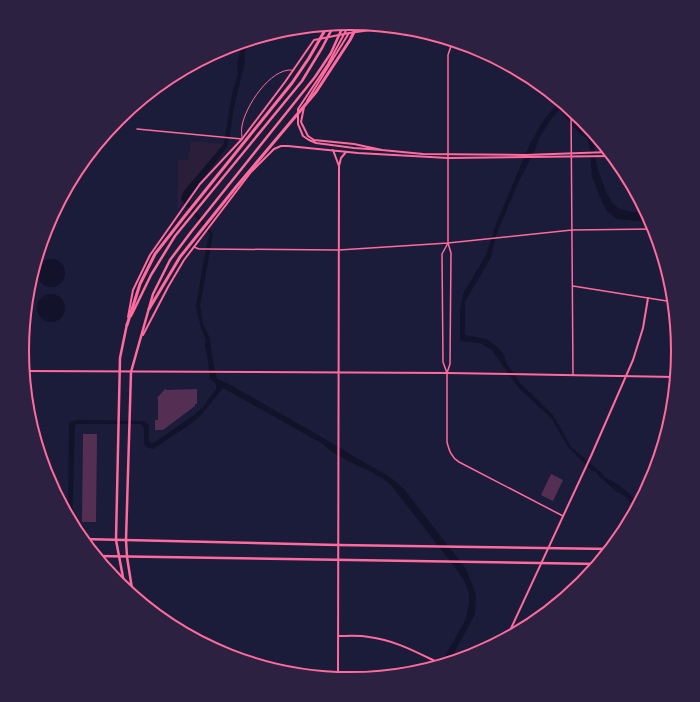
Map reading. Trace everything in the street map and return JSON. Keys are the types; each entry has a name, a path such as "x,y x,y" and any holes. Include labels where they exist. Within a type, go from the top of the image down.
{"highway":[{"path":"149,309 180,258 236,187 316,92 355,30"},
{"path":"127,325 140,284 155,254 292,83 324,31"}],"main road":[{"path":"132,586 126,540 131,372 153,294 170,260 191,232 316,77 341,30"},
{"path":"123,578 116,540 120,358 127,325 151,275 175,236 302,81 331,31"},
{"path":"90,539 603,549"},
{"path":"103,556 590,564"}],"street":[{"path":"346,30 328,64 298,109 298,124 303,136 316,144 448,157 602,152"},
{"path":"127,325 133,290 150,255 200,184 242,139 314,40 366,31"},
{"path":"350,33 304,107 302,122 308,136 314,140 354,144 382,150"},
{"path":"451,46 448,55 448,243 451,253 450,364 447,373 447,442 454,458 459,462 563,516"},
{"path":"571,118 573,375"},
{"path":"137,129 242,139"},
{"path":"141,338 184,260 251,172 274,149 281,146 416,157 536,158 605,157"},
{"path":"333,150 339,166"},
{"path":"338,671 339,166 341,158 346,151"},
{"path":"194,247 199,249 339,250 487,240 572,230 648,230"},
{"path":"447,373 443,362 442,254 448,243"},
{"path":"573,286 667,301"},
{"path":"511,628 591,456 626,376 638,344 648,298"},
{"path":"30,370 232,373 447,373 670,377"},
{"path":"338,636 379,638 399,644 434,661"}],"lane":[{"path":"242,139 244,118 260,90 279,72 287,69 293,70"}],"shaded area":[{"path":"246,47 244,56 245,62 233,111 227,147 187,199 213,234 200,306 203,324 210,338 217,379 227,383 390,477 404,489 466,569 474,589 476,596 475,614 453,655 444,658 466,619 469,593 464,580 457,570 391,485 375,474 339,456 323,444 223,388 201,415 192,423 153,449 146,447 144,444 144,428 141,424 75,425 72,512 68,504 70,422 77,420 145,421 149,426 149,441 152,444 194,415 202,408 216,389 216,384 210,379 205,346 206,340 201,328 196,307 203,264 210,234 181,199 183,192 224,144 232,94 238,74 237,65 241,49"},
{"path":"555,104 562,110 559,110 551,119 539,138 535,150 518,183 496,235 491,257 465,302 465,335 486,339 503,353 507,364 521,384 553,415 571,447 603,474 604,477 619,485 627,492 634,500 632,504 624,495 617,492 596,472 591,470 568,447 552,419 518,387 492,350 480,343 460,341 460,311 463,294 486,255 496,224 529,146 541,124"},
{"path":"562,110 594,142 595,157 603,184 610,200 618,208 639,212 644,221 617,219 608,212 602,202 592,176 590,148 587,138 580,134 563,114"},
{"path":"191,141 223,144 181,196 182,203 179,209 177,208 178,160 188,160"},
{"path":"45,260 57,260 64,267 64,279 57,286 45,286 38,279 42,263"},
{"path":"51,294 61,298 65,308 61,318 51,322 41,318 37,308 41,298"}],"building":[{"path":"165,389 197,389 197,404 195,404 195,406 163,430 155,430 155,420 158,420 157,398"},
{"path":"83,434 97,434 96,522 82,522"},
{"path":"551,474 563,480 553,501 541,495"}]}
